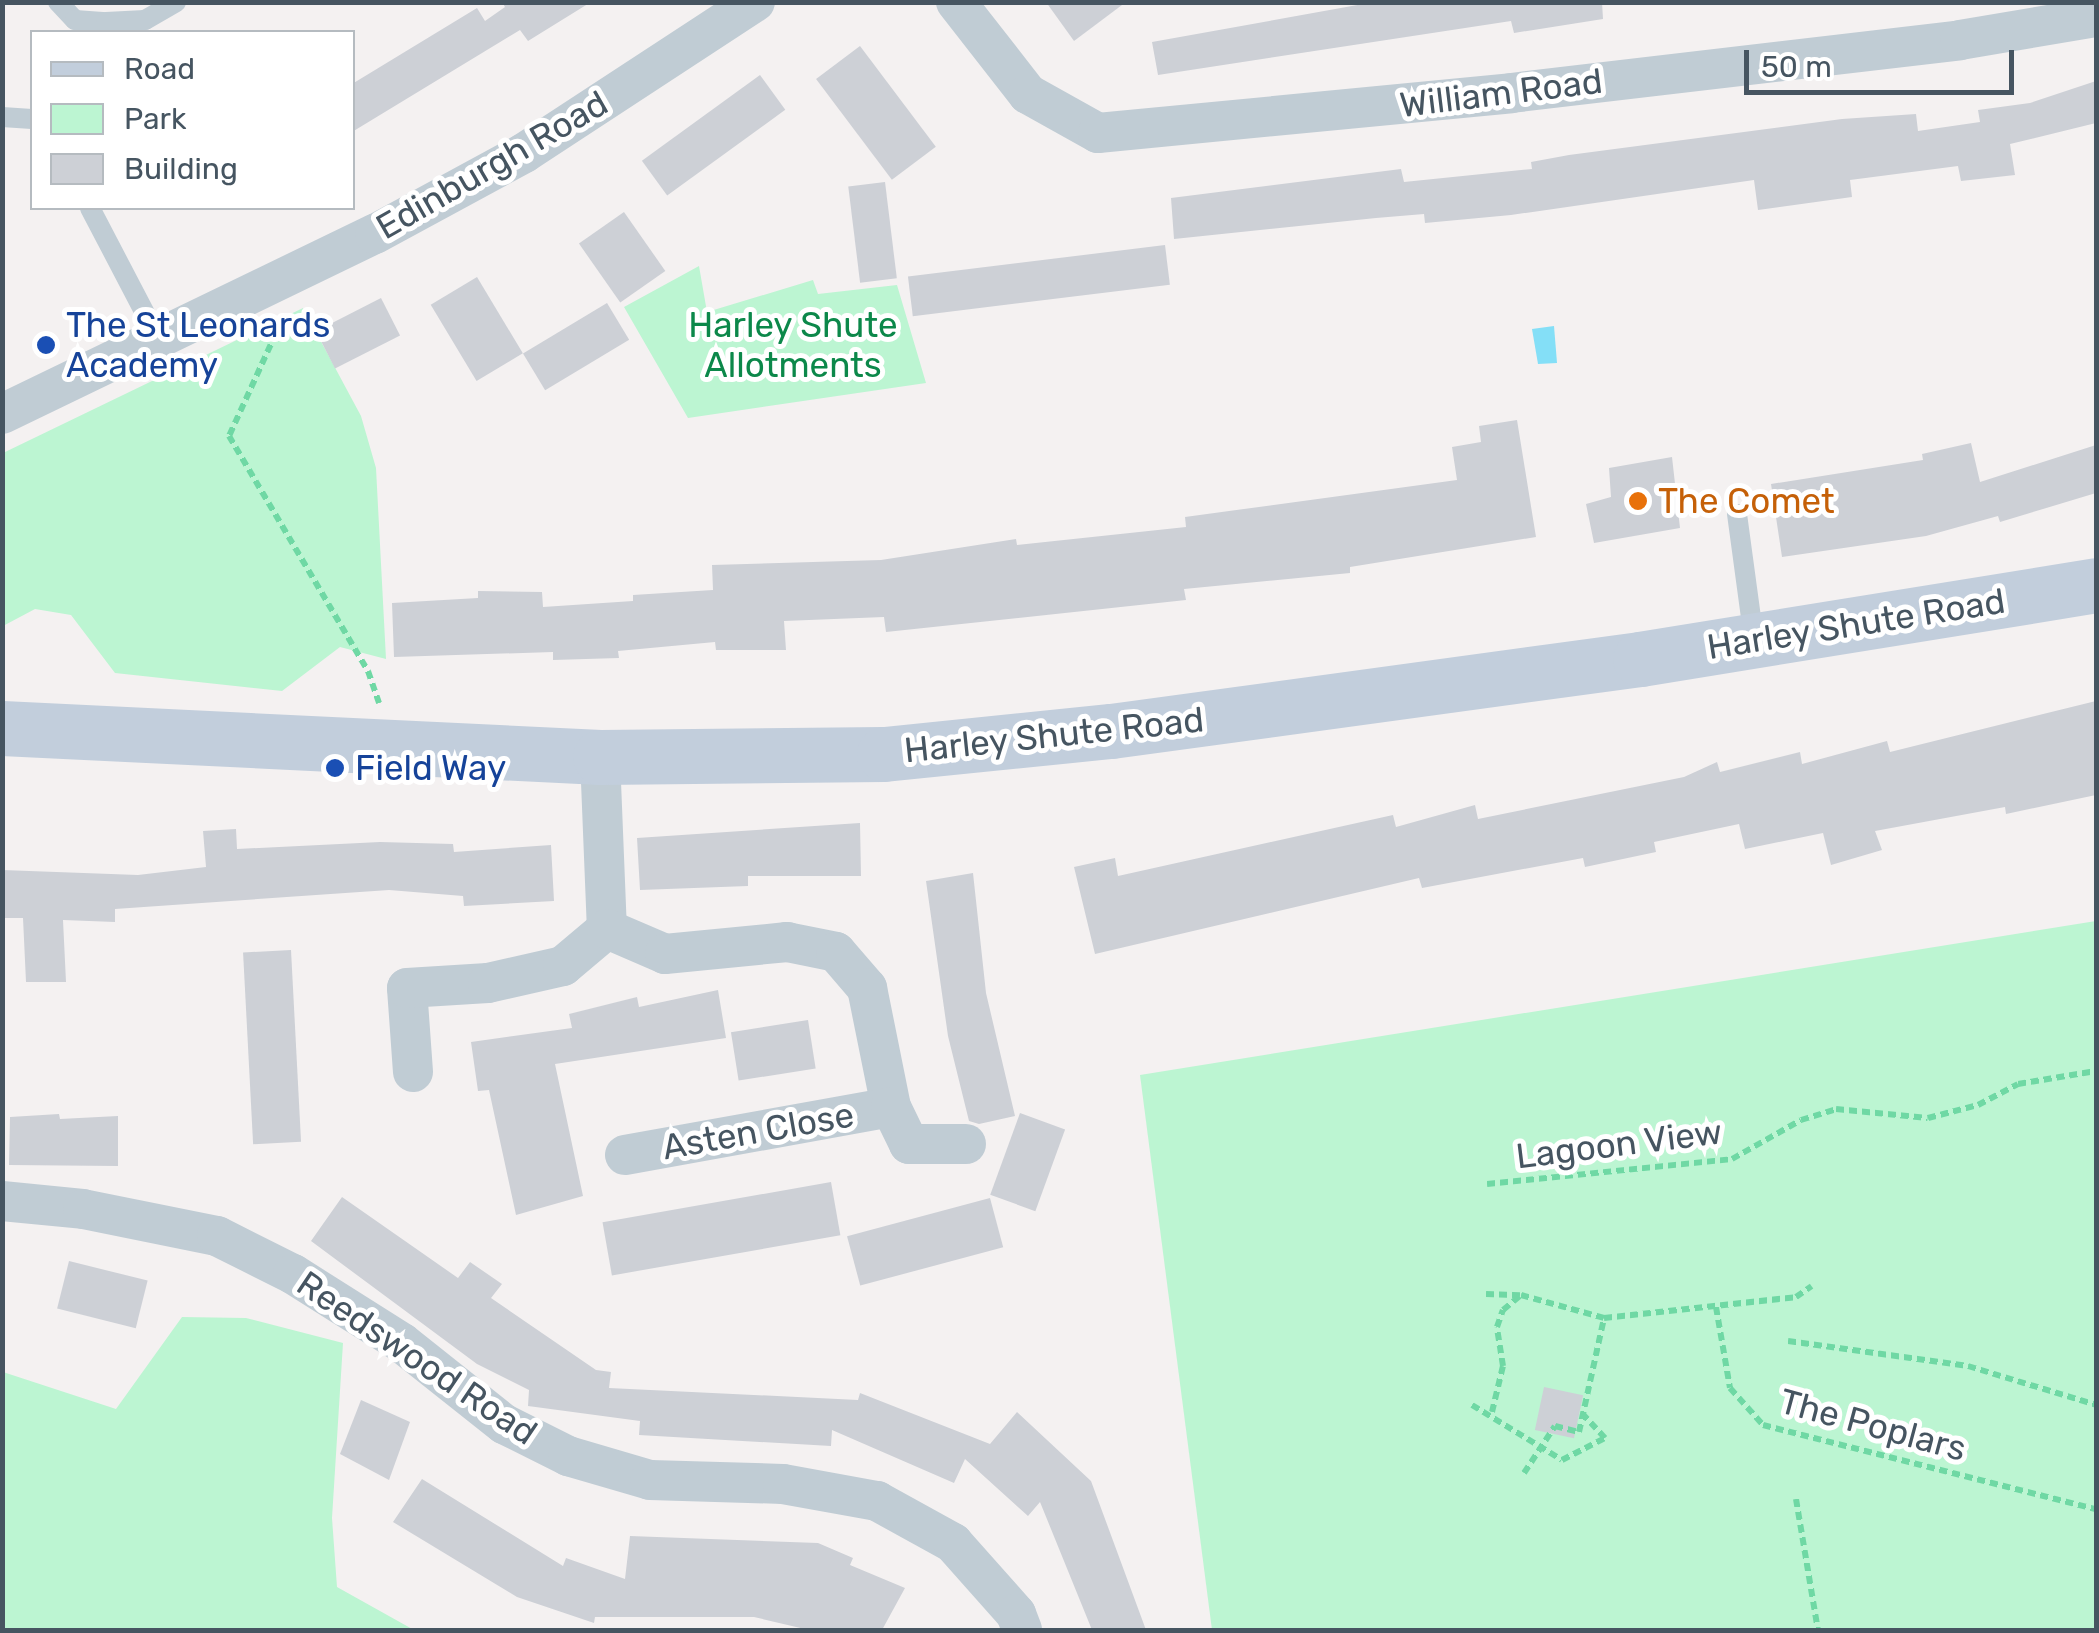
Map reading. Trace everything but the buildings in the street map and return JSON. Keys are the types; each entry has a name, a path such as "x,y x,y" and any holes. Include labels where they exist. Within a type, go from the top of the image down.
{"main road":[{"name":"Harley Shute Road","path":"2,728 600,758 884,754 1111,731 1755,640 2096,585"}],"street":[{"name":"Edinburgh Road","path":"2,414 258,290 524,152 755,2"},
{"name":"William Road","path":"956,2 1028,94 1098,132 1511,93 1960,40 2096,17"},
{"path":"413,1072 408,988 488,983 564,966 607,929 600,758"},
{"name":"Asten Close","path":"607,929 665,954 787,942 836,952 867,988 891,1107 909,1144 966,1144"},
{"name":"Asten Close","path":"625,1155 891,1107"},
{"name":"Reedswood Road","path":"2,1201 83,1209 217,1236 293,1274 402,1344 504,1424 568,1456 650,1480 783,1484 877,1501 952,1543 1016,1614 1022,1630"}],"lane":[{"path":"58,2 72,26 145,20 176,2"},
{"path":"2,117 30,119"},
{"path":"91,210 158,338"},
{"path":"1736,514 1755,640"}],"path":[{"path":"258,290 276,333 228,436 368,671 380,704 380,744"},
{"name":"Lagoon View","path":"1487,1184 1732,1159 1801,1120 1836,1109 1928,1118 1978,1105 2018,1084 2096,1071"},
{"path":"1486,1294 1521,1295 1604,1318 1796,1297 1812,1286"},
{"path":"1492,1412 1502,1366 1497,1327 1502,1310 1521,1295"},
{"name":"The Poplars","path":"1716,1307 1730,1388 1763,1425 2096,1509"},
{"path":"1524,1473 1555,1426 1580,1432 1604,1318"},
{"name":"The Poplars","path":"1788,1341 1968,1366 2096,1406"},
{"path":"1472,1405 1492,1412 1562,1460 1606,1438 1582,1414"},
{"path":"1796,1499 1818,1630"}],"green space":[{"name":"Harley Shute Allotments","path":"699,266 707,312 813,280 818,294 897,285 926,383 688,418 624,307"},
{"path":"303,308 361,416 376,468 386,659 340,647 282,691 115,673 71,615 35,609 3,626 3,453"},
{"path":"2096,921 2096,1630 1212,1630 1140,1075"},
{"path":"182,1317 246,1318 343,1343 332,1518 337,1587 414,1630 3,1630 3,1372 116,1409"}],"water":[{"path":"1554,326 1557,363 1538,364 1532,329"}],"place":[{"name":"The St Leonards Academy","path":"46,345"},
{"name":"The Comet","path":"1638,501"},
{"name":"Field Way","path":"335,768"}]}
